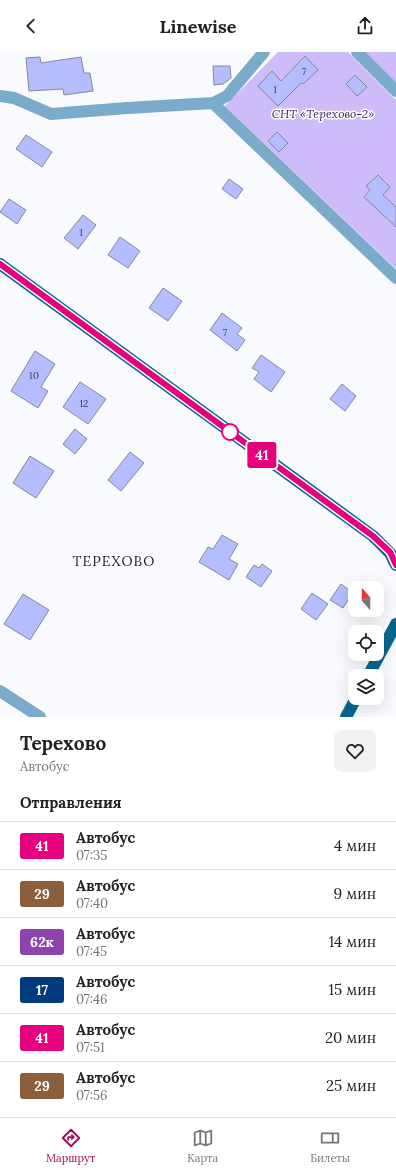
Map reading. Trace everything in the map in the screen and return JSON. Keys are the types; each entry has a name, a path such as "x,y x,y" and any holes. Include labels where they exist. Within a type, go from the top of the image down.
{"main road":[{"path":"0,264 373,536 390,552 396,565"},
{"path":"372,669 396,624"},
{"path":"346,717 352,705"}],"street":[{"path":"0,96 14,98 51,114 213,103 227,96 264,52"},
{"path":"357,52 396,91"},
{"path":"213,103 396,278"},
{"path":"0,690 40,717"}],"green space":[{"name":"СНТ «Терехово-2»","path":"278,52 348,52 396,100 396,269 225,106"},
{"name":"СНТ «Терехово-2»","path":"364,52 396,52 396,83"}],"building":[{"path":"305,56 318,70 303,84 301,83 278,106 258,86 272,71 281,81"},
{"path":"40,57 41,63 81,57 84,73 90,73 93,91 64,95 63,89 29,91 26,58"},
{"path":"213,66 230,66 231,78 223,84 214,85"},
{"path":"355,75 367,87 357,96 346,84"},
{"path":"277,132 288,143 279,152 268,141"},
{"path":"26,135 52,152 42,167 16,149"},
{"path":"378,175 390,187 383,195 396,207 396,227 364,197 370,190 366,186"},
{"path":"229,179 243,189 236,199 222,189"},
{"path":"9,199 26,210 17,224 0,212"},
{"path":"83,215 96,225 78,249 64,238"},
{"path":"120,237 140,251 128,268 108,255"},
{"path":"163,288 182,301 168,321 149,308"},
{"path":"222,313 242,328 237,334 245,340 237,351 210,330"},
{"path":"35,351 55,364 41,387 48,391 38,408 11,391"},
{"path":"261,355 285,372 271,392 254,379 259,372 252,368"},
{"path":"80,382 106,399 88,424 63,407"},
{"path":"342,384 356,396 345,411 330,399"},
{"path":"75,429 87,439 75,454 63,444"},
{"path":"130,452 144,463 121,491 108,480"},
{"path":"30,456 54,471 36,498 13,483"},
{"path":"222,535 238,544 229,559 238,564 229,580 199,562 208,547 213,549"},
{"path":"262,564 272,571 261,587 246,577 254,565 259,568"},
{"path":"341,584 348,589 348,600 343,608 330,600"},
{"path":"312,593 328,604 316,620 301,609"},
{"path":"23,594 49,610 30,640 4,624"}],"bus line":[{"name":"41","path":"0,264 373,536 390,552 396,565"}],"district":[{"name":"ТЕРЕХОВО","path":"114,561"}]}
